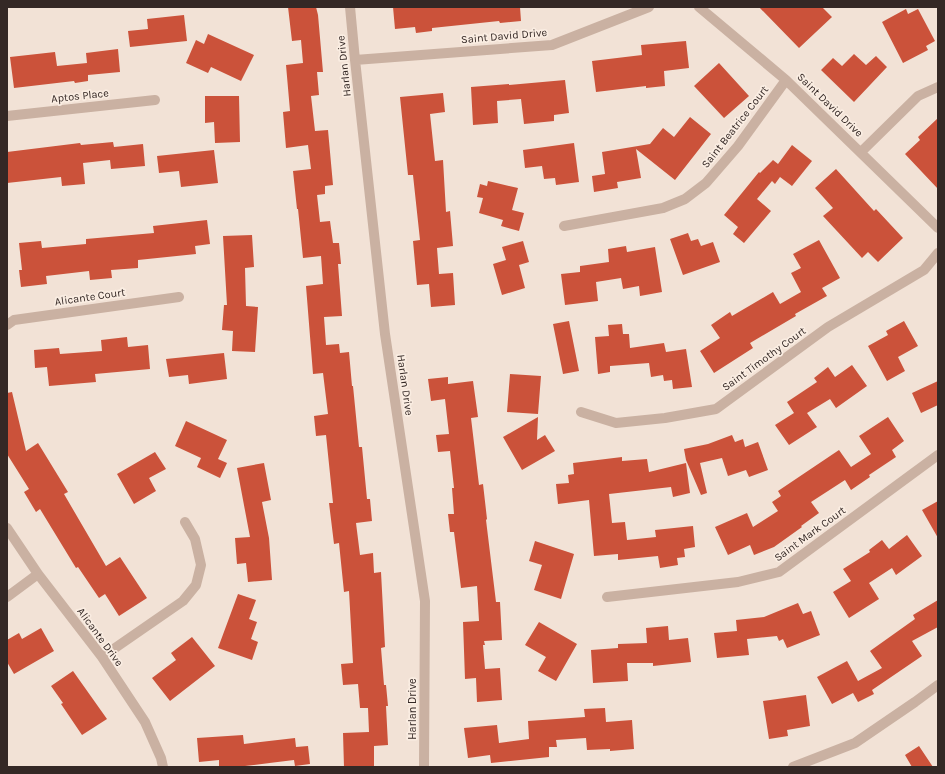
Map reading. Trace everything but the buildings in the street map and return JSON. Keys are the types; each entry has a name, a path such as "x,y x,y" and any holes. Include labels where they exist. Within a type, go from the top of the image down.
{"street":[{"name":"Harlan Drive","path":"350,7 354,60 385,334 425,601 424,767"},
{"name":"Saint David Drive","path":"354,60 552,45 649,7"},
{"name":"Saint David Drive","path":"699,7 786,80 938,228"},
{"name":"Saint Beatrice Court","path":"564,226 663,208 685,199 706,183 738,146 786,80"},
{"path":"861,152 918,96 938,87"},
{"name":"Aptos Place","path":"7,116 155,100"},
{"name":"Saint Timothy Court","path":"581,412 616,423 665,418 716,408 828,327 924,270 938,253"},
{"name":"Alicante Court","path":"7,326 14,320 179,296"},
{"name":"Saint Mark Court","path":"607,597 738,582 779,572 938,455"},
{"path":"102,658 183,601 196,585 201,565 195,539 185,522"},
{"name":"Alicante Drive","path":"7,528 38,574 102,658 145,722 161,758 163,767"},
{"path":"7,596 38,574"},
{"path":"793,767 855,743 938,685"}]}
